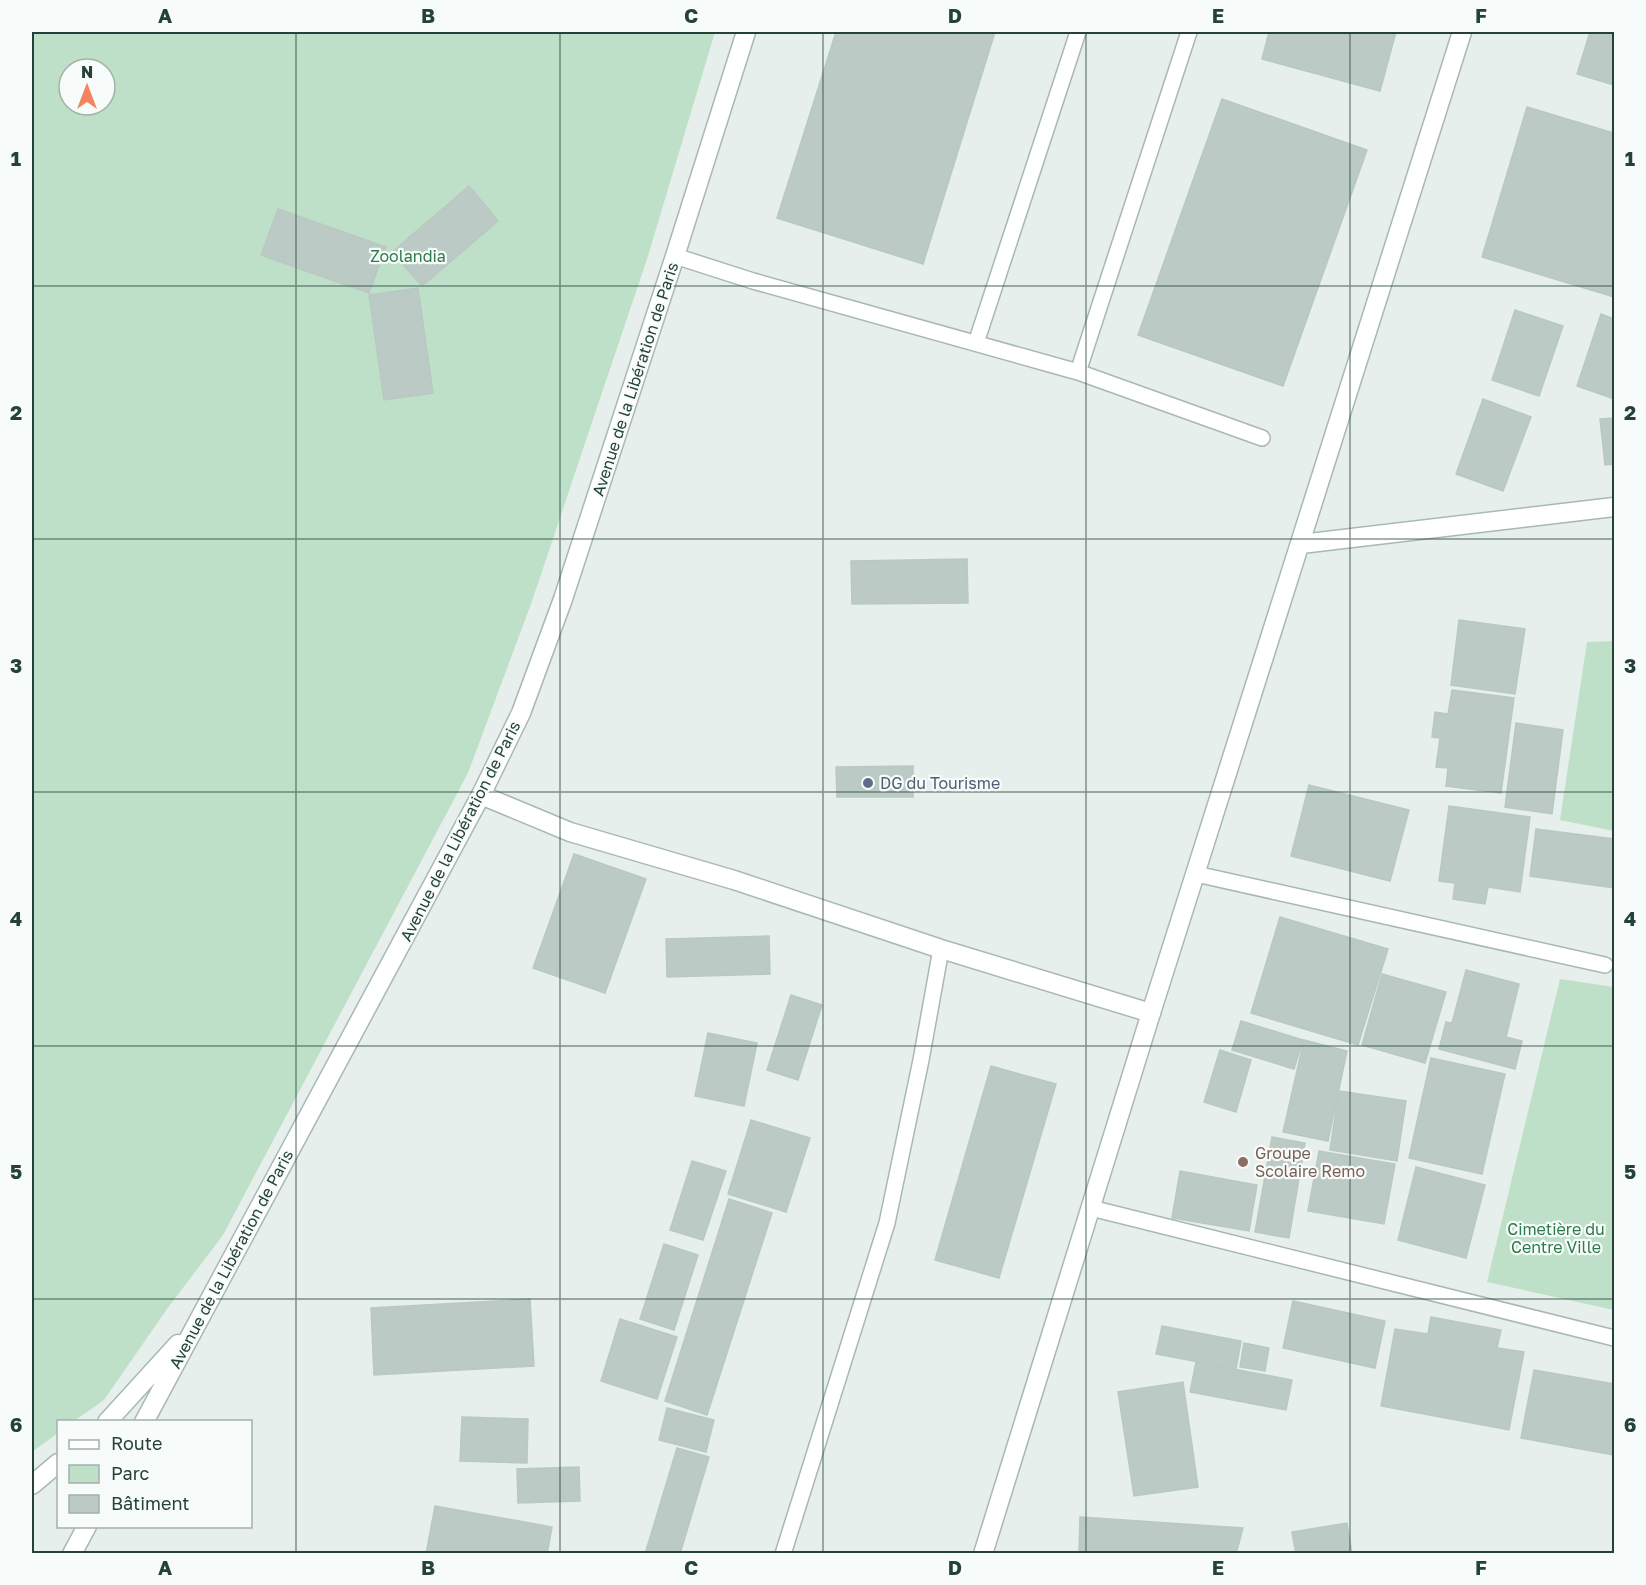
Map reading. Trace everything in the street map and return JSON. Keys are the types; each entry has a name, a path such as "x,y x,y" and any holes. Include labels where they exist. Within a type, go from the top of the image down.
{"street":[{"name":"Avenue de la Libération de Paris","path":"145,1420 481,795 521,713 562,599 746,32"},
{"path":"983,1554 1151,1013 1462,32"},
{"path":"1300,544 1614,507"},
{"path":"481,795 570,832 734,880 940,949 1151,1013"},
{"path":"109,1420 198,1323"},
{"path":"32,1485 57,1464"},
{"path":"72,1554 86,1528"}],"lane":[{"path":"976,343 1078,32"},
{"path":"1078,372 1188,32"},
{"path":"675,256 753,281 1078,372 1262,438"},
{"path":"1196,874 1605,965"},
{"path":"783,1554 886,1222 921,1060 940,949"},
{"path":"1091,1208 1614,1338"}],"green space":[{"name":"Zoolandia","path":"32,32 715,32 648,256 531,604 468,773 223,1235 167,1309 104,1400 75,1420 57,1420 57,1434 32,1452"},
{"path":"1614,641 1614,831 1560,820 1587,642"},
{"name":"Cimetière du Centre Ville","path":"1560,979 1614,987 1614,1310 1487,1282"}],"building":[{"path":"836,32 995,32 923,264 777,218"},
{"path":"1269,32 1396,32 1380,91 1262,59"},
{"path":"1590,32 1614,32 1614,85 1577,74"},
{"path":"1222,99 1367,150 1283,386 1138,335"},
{"path":"1527,107 1614,133 1614,297 1482,257"},
{"path":"469,186 498,221 422,286 392,252"},
{"path":"278,209 386,247 369,293 261,255"},
{"path":"418,288 433,393 384,400 369,295"},
{"path":"1515,310 1563,326 1539,396 1492,380"},
{"path":"1601,314 1614,319 1614,399 1577,386"},
{"path":"1483,399 1531,417 1503,491 1456,474"},
{"path":"1614,418 1614,464 1605,465 1600,419"},
{"path":"967,559 968,603 852,604 851,561"},
{"path":"1459,620 1525,629 1515,694 1451,685"},
{"path":"1452,690 1514,698 1501,793 1446,786 1448,768 1436,767 1440,738 1432,737 1435,712 1448,714"},
{"path":"1516,723 1563,730 1552,814 1505,807"},
{"path":"913,766 913,797 837,797 836,767"},
{"path":"1309,785 1409,810 1390,881 1291,856"},
{"path":"1449,806 1530,817 1520,892 1488,887 1485,904 1453,899 1455,883 1439,881"},
{"path":"1536,829 1614,839 1614,888 1530,876"},
{"path":"574,854 646,879 605,993 533,968"},
{"path":"1280,917 1388,949 1358,1045 1251,1013"},
{"path":"769,936 770,974 667,977 666,939"},
{"path":"1466,970 1519,984 1506,1037 1522,1041 1515,1069 1439,1049 1446,1022 1452,1023"},
{"path":"1382,974 1446,992 1425,1063 1362,1045"},
{"path":"791,995 822,1005 798,1080 767,1070"},
{"path":"1241,1021 1303,1040 1294,1069 1232,1050"},
{"path":"708,1033 757,1043 744,1106 695,1096"},
{"path":"1304,1040 1347,1051 1328,1141 1283,1132"},
{"path":"1220,1050 1251,1060 1236,1112 1204,1102"},
{"path":"1431,1058 1505,1074 1482,1174 1409,1158"},
{"path":"991,1066 1056,1084 999,1278 935,1260"},
{"path":"1339,1091 1406,1101 1397,1161 1330,1150"},
{"path":"751,1120 810,1138 786,1212 728,1194"},
{"path":"1272,1137 1305,1143 1289,1238 1255,1232"},
{"path":"1319,1151 1395,1164 1384,1224 1308,1211"},
{"path":"692,1161 726,1171 703,1240 670,1230"},
{"path":"1416,1167 1485,1185 1466,1258 1398,1240"},
{"path":"1180,1171 1257,1185 1249,1231 1172,1218"},
{"path":"729,1199 772,1213 707,1415 665,1401"},
{"path":"664,1244 698,1255 674,1330 640,1319"},
{"path":"530,1299 534,1366 374,1375 371,1308"},
{"path":"1293,1301 1385,1321 1375,1368 1283,1348"},
{"path":"1431,1317 1501,1330 1497,1348 1524,1352 1509,1430 1381,1406 1395,1329 1428,1334"},
{"path":"620,1319 677,1337 657,1399 601,1381"},
{"path":"1162,1326 1241,1341 1236,1369 1156,1354"},
{"path":"1244,1343 1269,1348 1265,1371 1240,1367"},
{"path":"1196,1362 1292,1380 1286,1410 1190,1392"},
{"path":"1534,1370 1614,1384 1614,1455 1521,1438"},
{"path":"1183,1382 1198,1487 1134,1496 1118,1392"},
{"path":"667,1408 714,1420 706,1452 659,1440"},
{"path":"462,1417 528,1419 527,1463 460,1461"},
{"path":"677,1448 709,1457 680,1554 645,1554"},
{"path":"579,1467 580,1501 518,1503 517,1469"},
{"path":"435,1506 552,1527 547,1554 426,1554"},
{"path":"1080,1517 1243,1528 1236,1554 1079,1554"},
{"path":"1347,1523 1352,1554 1296,1554 1292,1532"}],"place":[{"name":"DG du Tourisme","path":"868,783"},
{"name":"Groupe Scolaire Remo","path":"1243,1162"}]}
